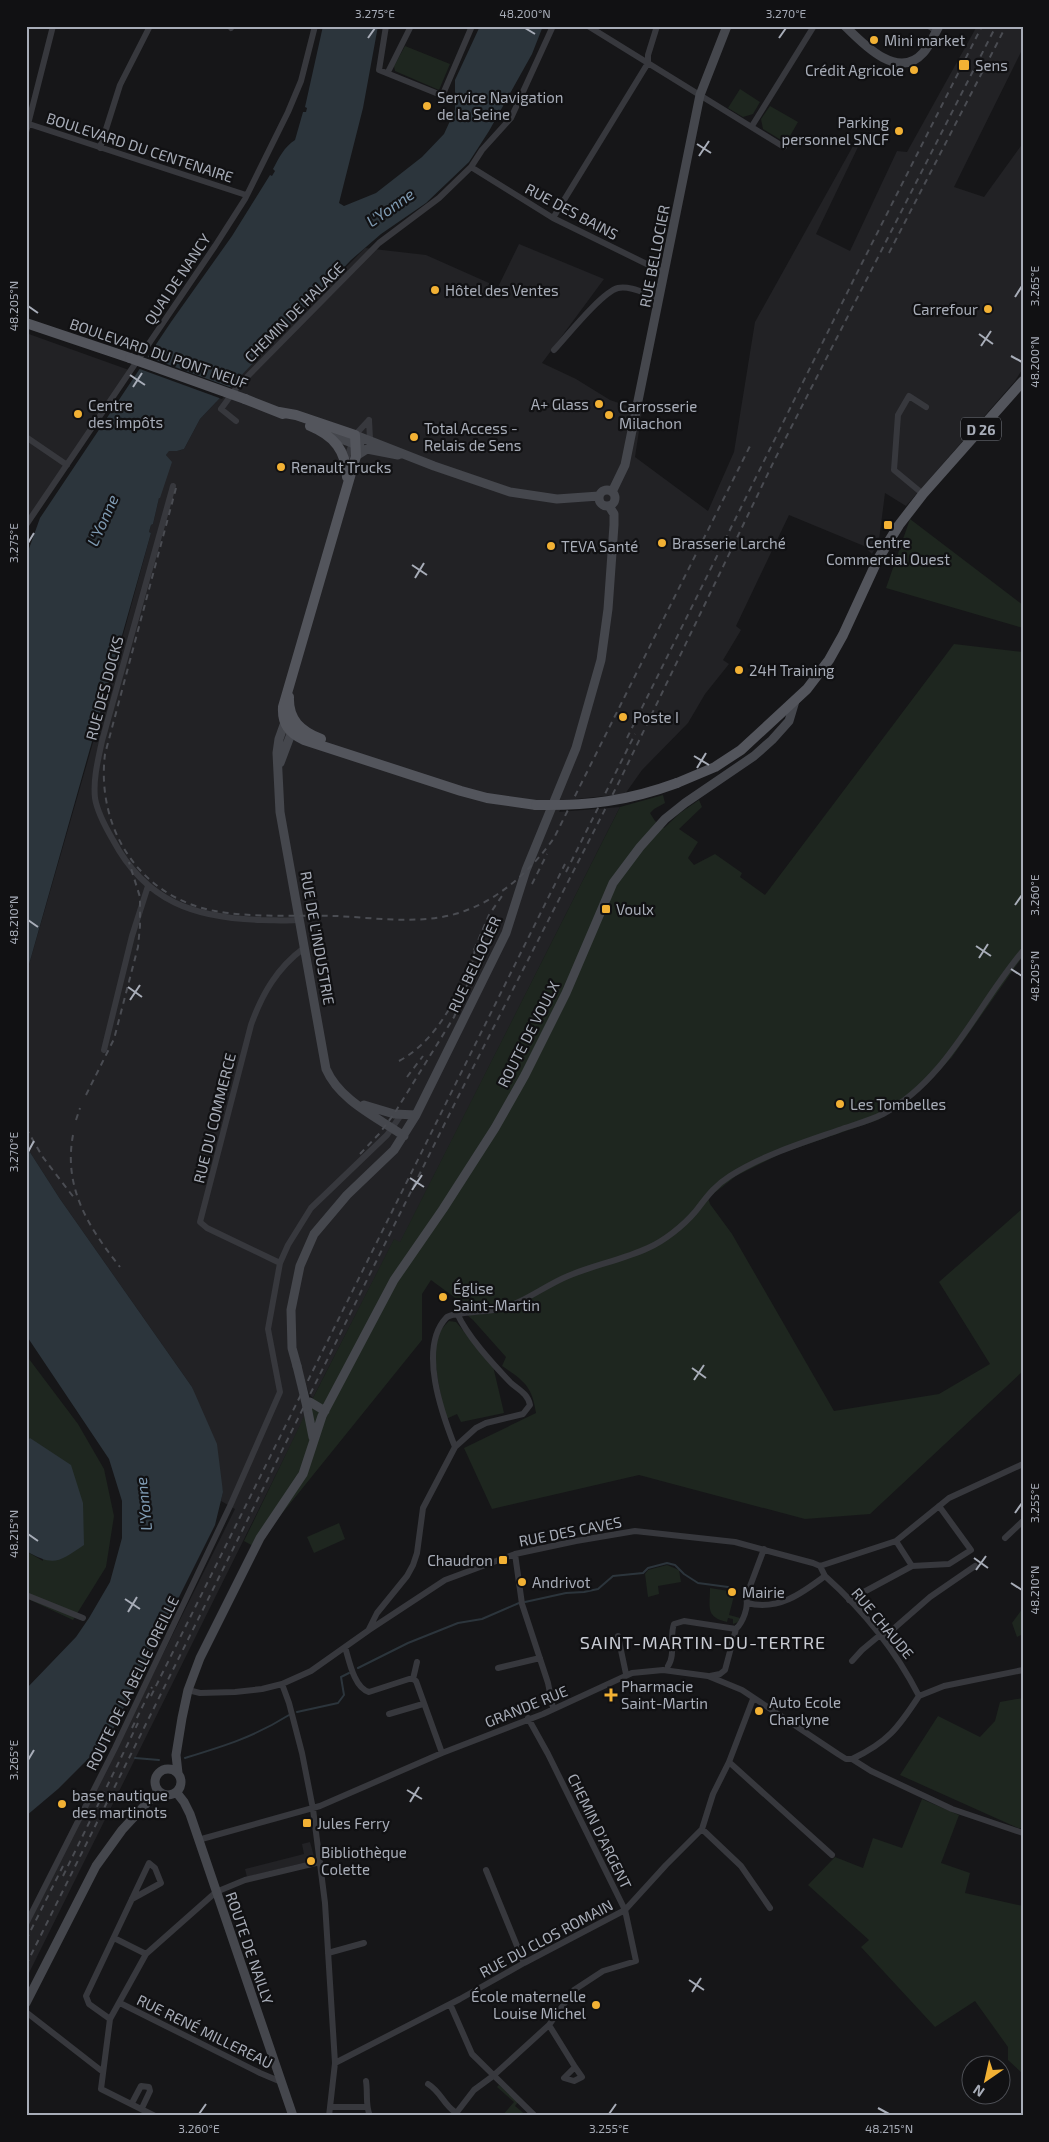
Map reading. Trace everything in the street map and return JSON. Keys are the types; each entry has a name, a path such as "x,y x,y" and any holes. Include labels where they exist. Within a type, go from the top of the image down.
{"main road":[{"name":"RUE BELLOCIER","path":"612,492 625,465 700,96 727,26"},
{"path":"845,26 879,56 896,63 908,62 922,54 935,28"},
{"name":"BOULEVARD DU PONT NEUF","path":"27,323 279,412 353,448"},
{"name":"D 26","path":"795,701 829,660 843,636 878,558 899,525 922,494 1023,381"},
{"name":"BOULEVARD DU PONT NEUF","path":"279,412 296,415 353,448"},
{"name":"BOULEVARD DU PONT NEUF","path":"323,432 337,443 353,448 369,444 467,478 524,495 557,499 599,496"},
{"path":"279,766 285,749 288,729 290,689 347,485 353,448 369,444"},
{"path":"604,491 612,492 615,500 609,506 601,505 599,496 604,491"},
{"name":"RUE BELLOCIER","path":"314,1438 308,1402 292,1348 291,1310 300,1266 314,1234 335,1207 394,1150 404,1136 506,934 526,870 576,748 593,690 605,636 614,525 614,514 609,506"},
{"path":"288,729 304,740 487,798 536,806 575,806 619,801 642,795 715,767 741,750 795,701"},
{"name":"ROUTE DE VOULX","path":"324,1413 394,1280 443,1209 510,1104 566,993 619,873 640,847 675,810 739,767 772,740 789,721 795,701"},
{"path":"288,729 310,735 376,762"},
{"name":"RUE DE L'INDUSTRIE","path":"288,729 278,753 280,812 326,1069 339,1091 404,1136"},
{"path":"285,749 304,740"},
{"path":"356,1103 401,1115 416,1115"},
{"path":"308,1402 324,1413"},
{"name":"D 26","path":"178,1773 176,1755 188,1690 200,1658 260,1538 303,1474 324,1413"},
{"name":"D 26","path":"165,1770 176,1755"},
{"path":"165,1770 178,1773 181,1785 176,1793 169,1796 158,1791 156,1778 160,1772 165,1770"},
{"path":"26,2003 96,1866 122,1830 158,1791"},
{"name":"ROUTE DE NAILLY","path":"176,1793 187,1808 292,2116"}],"street":[{"path":"26,132 53,26"},
{"path":"100,148 120,85 150,26"},
{"name":"QUAI DE NANCY","path":"26,525 215,246 246,195 297,92 315,26"},
{"path":"386,26 380,70 442,95 472,26"},
{"path":"388,72 411,26"},
{"path":"471,167 482,150 510,118 553,26"},
{"path":"588,26 784,147"},
{"path":"553,218 648,63 648,55 657,26"},
{"path":"752,126 814,26"},
{"name":"BOULEVARD DU CENTENAIRE","path":"27,124 246,195"},
{"name":"RUE DES BAINS","path":"471,167 553,218 663,272"},
{"name":"CHEMIN DE HALAGE","path":"236,420 221,409 237,387 380,243 439,198 471,167"},
{"path":"554,350 593,307 616,288 625,288 660,298"},
{"path":"922,494 894,470 898,415 908,396 926,407"},
{"path":"353,448 369,420 369,444"},
{"path":"26,437 67,465"},
{"name":"RUE DES DOCKS","path":"172,486 102,741 95,778 96,799 108,830 121,854 148,886 181,906 210,916 234,919 299,920"},
{"path":"104,1050 132,936 148,886"},
{"name":"RUE DU COMMERCE","path":"280,1263 207,1228 200,1222 251,1025 259,1002 285,964 304,948"},
{"path":"455,1447 442,1413 433,1341 438,1329 447,1316 457,1313 481,1312 501,1308 521,1301 567,1276 651,1247 686,1221 716,1185 744,1167 777,1152 882,1114 901,1102 933,1073 967,1031 1023,951"},
{"name":"ROUTE DE LA BELLE OREILLE","path":"26,1924 115,1748 230,1506 280,1392 268,1329 280,1263 288,1245 311,1208 387,1135 401,1115"},
{"path":"368,1630 377,1613 407,1576 417,1553 423,1508 455,1447 476,1428 494,1420 523,1414 530,1404 529,1399 511,1383 473,1338 462,1324 457,1313"},
{"path":"820,1566 896,1541 939,1506 962,1492 1023,1464"},
{"path":"849,1600 912,1566 949,1564 972,1550 939,1506"},
{"path":"1005,1538 1023,1521"},
{"name":"RUE DES CAVES","path":"188,1690 200,1693 235,1692 262,1689 282,1684 311,1671 368,1630 445,1580 515,1554 600,1536 636,1531 714,1538 813,1562 820,1566"},
{"path":"896,1541 912,1566"},
{"path":"708,1676 720,1674 725,1670 736,1629 741,1624 747,1603 746,1597 764,1550"},
{"path":"515,1554 522,1604 540,1658 553,1708"},
{"name":"RUE CHAUDE","path":"820,1566 825,1576 849,1600 900,1660 919,1696"},
{"path":"852,1661 862,1650 882,1637 930,1597 975,1566"},
{"path":"747,1603 767,1606 783,1602 810,1588 825,1576"},
{"path":"26,1594 83,1618"},
{"path":"668,1666 672,1658 672,1632 674,1624 684,1620 736,1629"},
{"path":"618,1636 626,1674"},
{"path":"345,1647 359,1685 364,1691 369,1692 413,1679"},
{"path":"498,1668 540,1658"},
{"path":"413,1679 417,1662"},
{"name":"GRANDE RUE","path":"198,1840 313,1809 442,1753 553,1708 626,1674 663,1670 708,1676 742,1690 846,1759 852,1759 871,1771 952,1809 1023,1833"},
{"path":"852,1759 884,1742 919,1696 944,1686 1023,1670"},
{"path":"413,1679 416,1681 442,1753"},
{"path":"282,1684 302,1753 313,1809 320,1862 335,2063 329,2116"},
{"name":"RUE DU CLOS ROMAIN","path":"335,2063 450,2004 624,1910 666,1864 702,1829 713,1794 729,1762 753,1699"},
{"path":"389,1714 423,1704"},
{"name":"CHEMIN D'ARGENT","path":"528,1718 553,1762 624,1910 636,1961 603,1971 574,1990 549,2025"},
{"path":"729,1762 832,1855"},
{"path":"702,1829 741,1866 770,1908"},
{"path":"155,2116 101,2089 110,2019 146,1954 216,1892 245,1880 320,1862"},
{"path":"110,2019 89,2004 86,1996 149,1863 155,1868 161,1883 132,1899"},
{"path":"486,1870 524,1963"},
{"path":"114,1938 146,1954"},
{"path":"328,1953 364,1943"},
{"name":"RUE RENÉ MILLEREAU","path":"120,2003 279,2081"},
{"path":"450,2004 472,2054 535,2116"},
{"path":"26,2012 103,2072"},
{"path":"428,2084 438,2090 455,2114 474,2090 493,2076 549,2025 575,2067"},
{"path":"366,2081 368,2096 366,2107 370,2116"},
{"path":"132,2103 142,2086 148,2087 150,2091 142,2108"},
{"path":"330,2107 366,2107"}],"shaded area":[{"path":"977,26 1023,26 1023,48 954,187 984,197 1023,143 1023,368 1015,381 906,506 885,493 879,540 872,554 864,546 789,515 736,626 741,630 723,660 729,664 705,694 688,723 642,770 625,794 566,800 559,812 620,807 400,1243 394,1240 313,1398 309,1394 301,1367 297,1384 306,1414 26,1979 26,1930 235,1509 221,1501 223,1491 192,1387 60,1199 26,1146 26,975 107,694 151,533 149,532 171,462 166,455 169,450 177,451 184,449 200,419 365,248 426,255 498,287 519,244 604,279 542,363 576,379 610,400 642,411 635,457 708,511 734,452 755,322 853,146 858,147 816,234 850,251 897,151 907,152"},
{"path":"405,46 450,64 439,90 395,71 394,66"},
{"path":"740,89 760,102 753,114 743,117 728,108"},
{"path":"770,106 798,122 786,143 763,129 761,119"},
{"path":"26,333 129,370 26,523"},
{"path":"910,519 1023,605 1023,628 886,588"},
{"path":"954,644 1023,652 1023,956 952,1057 927,1084 878,1120 782,1153 736,1176 708,1198 710,1204 732,1234 834,1411 939,1394 990,1364 939,1282 1023,1208 1023,1371 870,1514 805,1519 639,1475 492,1509 464,1448 536,1413 532,1396 521,1380 502,1366 506,1357 473,1320 459,1308 458,1300 431,1280 422,1294 422,1340 255,1547 244,1541 313,1398 394,1239 400,1242 620,807 663,795 665,803 650,813 655,821 664,828 680,813 699,800 702,807 679,829 698,842 688,858 694,865 715,854 742,873 740,877 765,895"},
{"path":"449,1321 456,1322 493,1366 504,1413 461,1422 457,1414 446,1419 438,1380 435,1348 438,1335"},
{"path":"26,1355 78,1424 104,1469 114,1516 106,1567 73,1620 26,1598 26,1551 43,1561 30,1438 26,1441"},
{"path":"339,1523 345,1539 314,1553 307,1537"},
{"path":"667,1565 679,1570 681,1582 658,1586 659,1594 648,1597 645,1574 648,1570"},
{"path":"710,1588 735,1592 729,1615 740,1618 738,1622 733,1624 733,1619 728,1618 727,1622 720,1620 712,1614 710,1610"},
{"path":"1023,1608 1023,1634 1017,1637 1012,1623"},
{"path":"1023,1698 1023,1828 1018,1828 900,1775 938,1716 980,1737 995,1721 1000,1702"},
{"path":"922,1799 959,1815 941,1863 970,1873 965,1893 1023,1906 1023,2074 1012,2064 1012,2054 1008,2054 1008,2047 975,2001 935,2027 861,1947 869,1940 808,1885 835,1857 863,1868 873,1838 902,1848"},
{"path":"310,1842 315,1860 247,1877 245,1869 304,1854 302,1844"},
{"path":"499,2085 518,2102 515,2106 526,2115 529,2112 531,2116 502,2116 514,2102 497,2087"}],"water":[{"name":"L'Yonne","path":"323,26 378,26 363,108 339,203 344,206 376,193 422,157 444,134 455,110 455,80 480,26 543,26 532,54 489,131 469,162 426,203 381,234 351,260 200,419 184,449 169,451 166,455 172,462 149,532 151,533 26,975 26,557 40,518 171,322 232,236 270,175 272,176 275,171 273,169 282,153 295,140 303,112 306,112 307,108 305,107"},
{"name":"L'Yonne","path":"26,1146 60,1199 192,1387 217,1444 223,1492 215,1525 104,1747 92,1755 58,1789 26,1816 26,1689 76,1637 110,1582 122,1538 122,1501 109,1459 26,1335"},
{"path":"30,1438 71,1465 83,1503 84,1545 62,1559 50,1561 26,1551 26,1441"}],"pier":[{"path":"145,356 232,388 222,399 137,368"}],"waterway":[{"path":"525,1602 566,1593 598,1589 613,1576 643,1573 648,1568 667,1563 675,1565 684,1574 698,1583 728,1587"},
{"path":"358,1668 408,1643 458,1623 482,1619 519,1603"},
{"path":"297,1712 338,1703 344,1695 341,1677 349,1673"},
{"path":"185,1758 251,1735 289,1715"},
{"path":"135,1758 159,1760"}],"railway":[{"path":"627,738 855,277 982,26"},
{"path":"26,1965 458,1097 619,782 775,459 996,26"},
{"path":"889,253 1006,26"},
{"path":"176,488 105,754 104,781 108,808 116,833 128,855 144,875 164,891 188,903 215,911 260,915 336,916 403,920 436,918 467,910 504,889 526,871 554,838 750,446"},
{"path":"566,872 635,734"},
{"path":"532,884 547,854"},
{"path":"86,1095 114,1039 138,947 140,897 129,862"},
{"path":"151,1696 565,864"},
{"path":"474,950 489,915 504,893"},
{"path":"360,1154 379,1134 394,1114 454,1017 466,989 476,945"},
{"path":"399,1061 417,1049 432,1034 455,999"},
{"path":"407,1077 423,1056"},
{"path":"76,1120 80,1108"},
{"path":"26,1128 42,1156 75,1199"},
{"path":"73,1135 71,1154 75,1190 89,1222 120,1267"},
{"path":"132,1728 152,1687"},
{"path":"63,1876 138,1723"},
{"path":"26,1940 63,1866"}],"place":[{"name":"Mini market","path":"874,40"},
{"name":"Sens","path":"964,65"},
{"name":"Crédit Agricole","path":"914,70"},
{"name":"Service Navigation de la Seine","path":"427,106"},
{"name":"Parking personnel SNCF","path":"899,131"},
{"name":"Hôtel des Ventes","path":"435,290"},
{"name":"Carrefour","path":"988,309"},
{"name":"A+ Glass","path":"599,404"},
{"name":"Centre des impôts","path":"78,414"},
{"name":"Carrosserie Milachon","path":"609,415"},
{"name":"Total Access - Relais de Sens","path":"414,437"},
{"name":"Renault Trucks","path":"281,467"},
{"name":"Centre Commercial Ouest","path":"888,525"},
{"name":"Brasserie Larché","path":"662,543"},
{"name":"TEVA Santé","path":"551,546"},
{"name":"24H Training","path":"739,670"},
{"name":"Poste I","path":"623,717"},
{"name":"Voulx","path":"606,909"},
{"name":"Les Tombelles","path":"840,1104"},
{"name":"Église Saint-Martin","path":"443,1297"},
{"name":"Chaudron","path":"503,1560"},
{"name":"Andrivot","path":"522,1582"},
{"name":"Mairie","path":"732,1592"},
{"name":"Pharmacie Saint-Martin","path":"611,1695"},
{"name":"Auto Ecole Charlyne","path":"759,1711"},
{"name":"base nautique des martinots","path":"62,1804"},
{"name":"Jules Ferry","path":"307,1823"},
{"name":"Bibliothèque Colette","path":"311,1861"},
{"name":"École maternelle Louise Michel","path":"596,2005"}],"district":[{"name":"SAINT-MARTIN-DU-TERTRE","path":"703,1642"}]}
